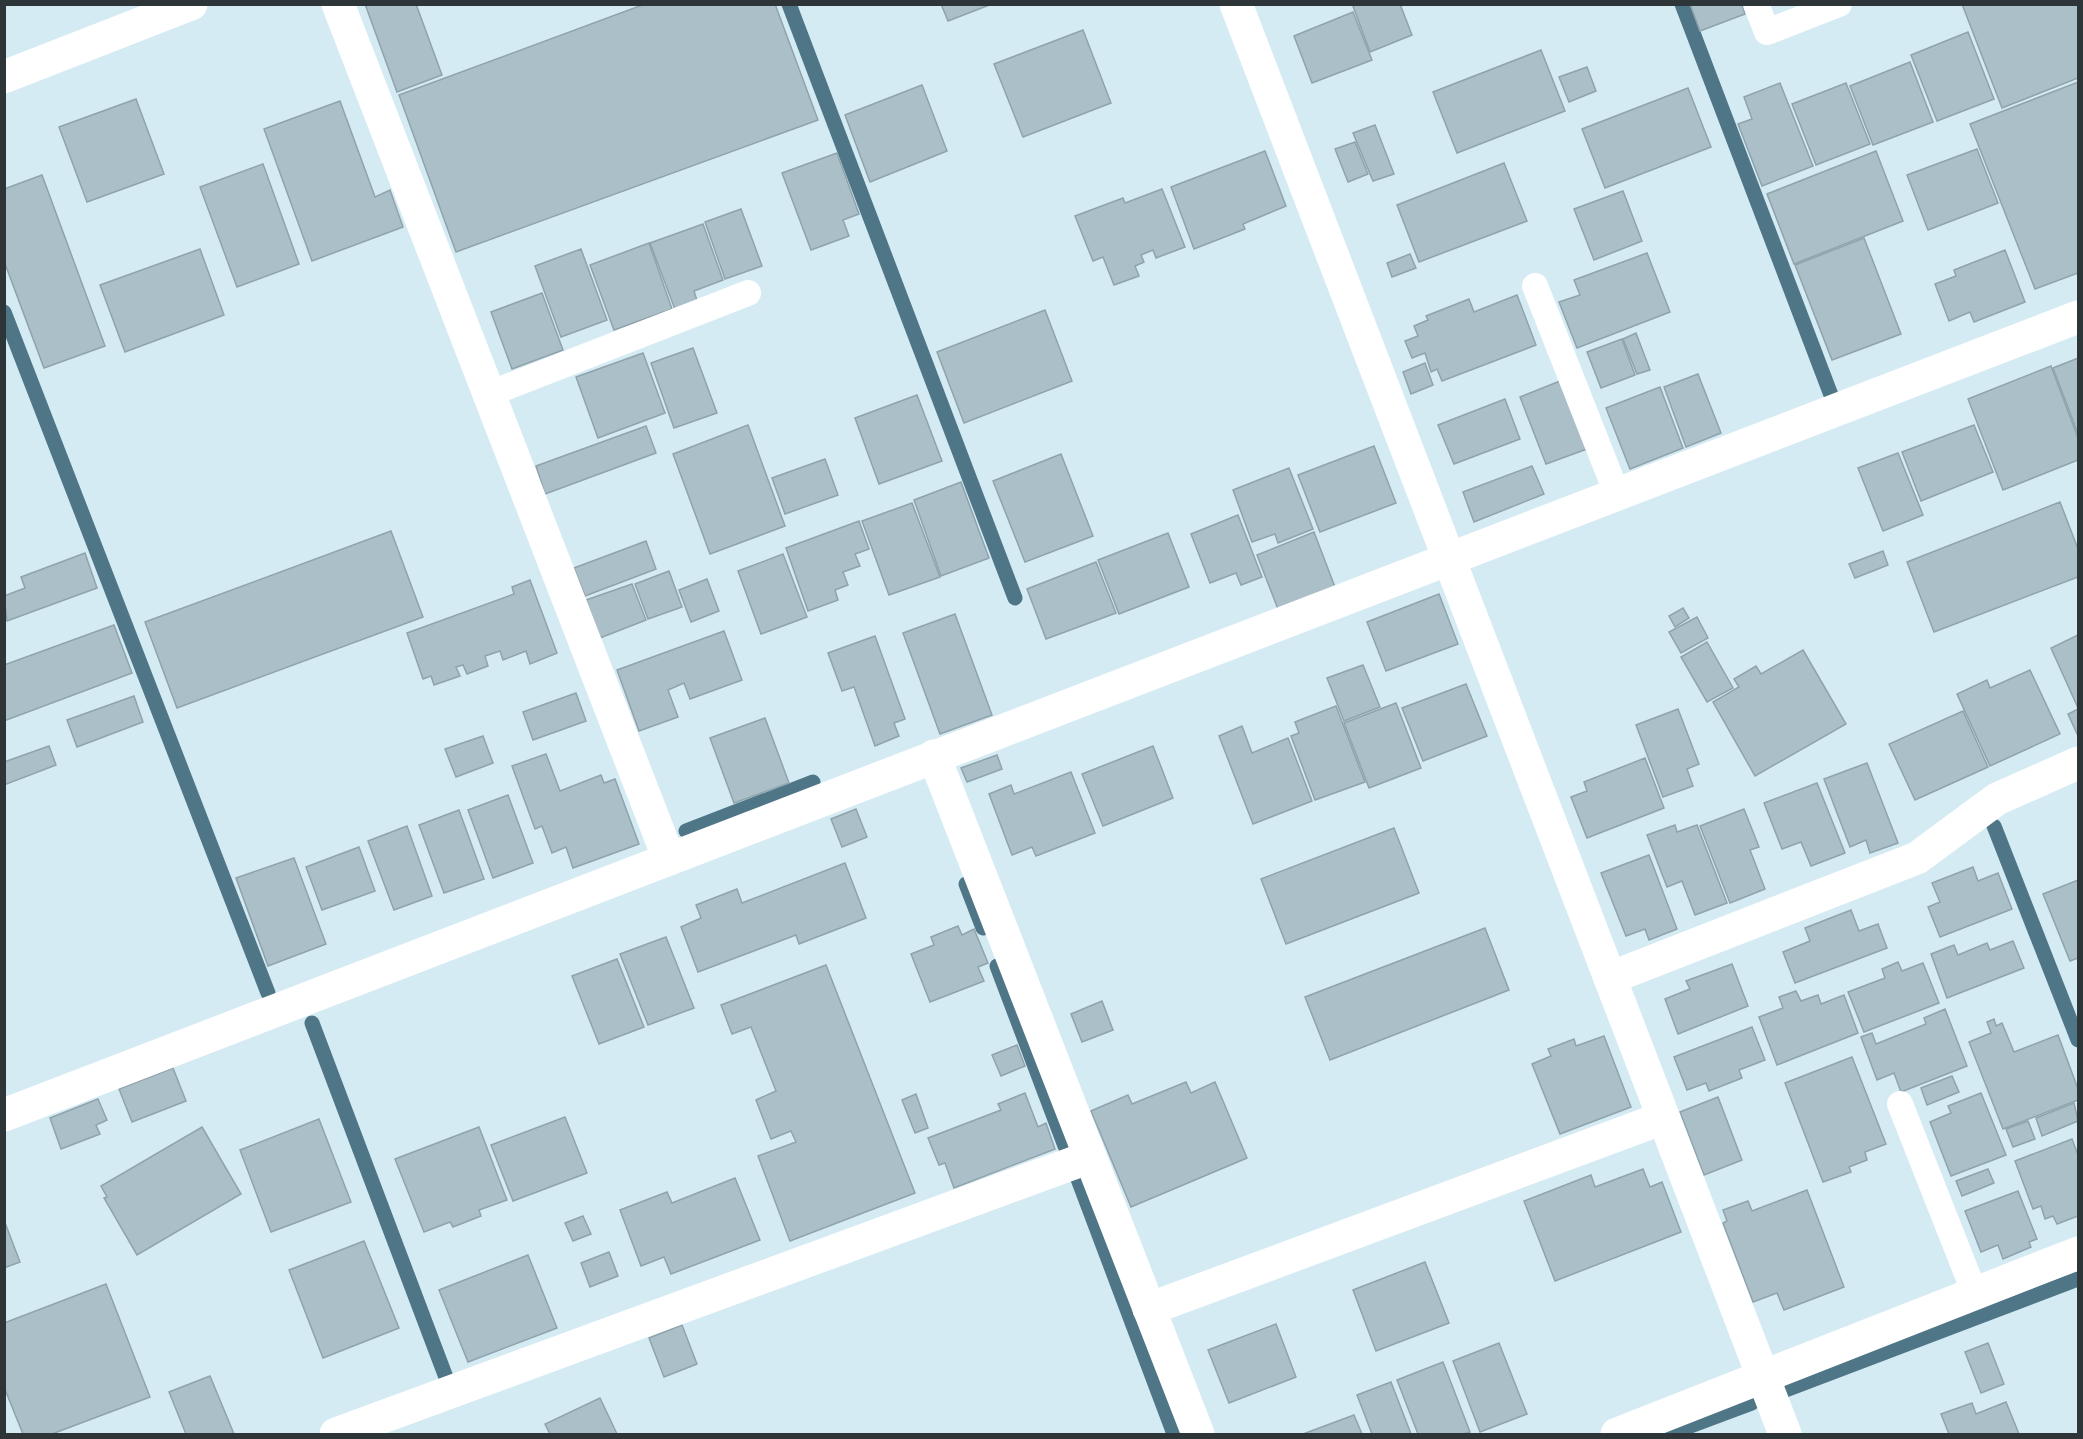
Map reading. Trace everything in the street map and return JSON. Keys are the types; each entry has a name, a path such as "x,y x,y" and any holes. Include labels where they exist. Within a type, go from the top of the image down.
{"street":[{"path":"4,76 191,4"},
{"path":"338,4 669,859"},
{"path":"1236,4 1785,1434"},
{"path":"4,1115 2079,316"},
{"path":"934,756 1198,1434"},
{"path":"1610,978 1917,858 1997,799 2079,763"},
{"path":"1149,1309 1663,1118"},
{"path":"336,1434 1090,1157"},
{"path":"1617,1434 2079,1253"}],"lane":[{"path":"1756,4 1767,32 1839,4"},
{"path":"1535,286 1617,494"},
{"path":"489,394 748,293"},
{"path":"1900,1104 1975,1294"}],"building":[{"path":"365,4 416,4 442,75 397,92"},
{"path":"645,4 775,4 818,120 456,252 399,95"},
{"path":"941,4 992,4 948,21"},
{"path":"1357,4 1400,4 1412,35 1370,52 1353,6"},
{"path":"1690,4 1742,4 1745,14 1700,31"},
{"path":"1962,4 2078,4 2078,78 2002,108"},
{"path":"1353,12 1372,60 1312,83 1294,36"},
{"path":"1083,30 1111,103 1023,137 994,64"},
{"path":"1968,32 1994,99 1937,121 1911,55"},
{"path":"1541,50 1565,111 1457,153 1433,92"},
{"path":"1910,62 1933,122 1873,145 1850,86"},
{"path":"1587,67 1596,91 1569,102 1559,77"},
{"path":"2078,82 2078,273 2035,289 1970,124"},
{"path":"1780,83 1813,166 1762,186 1738,124 1752,119 1744,97"},
{"path":"1846,83 1870,144 1816,165 1792,104"},
{"path":"922,85 947,151 870,182 845,115"},
{"path":"1688,88 1711,147 1605,188 1582,129"},
{"path":"136,99 164,174 87,202 59,127"},
{"path":"340,101 375,197 390,190 403,227 312,261 264,129"},
{"path":"1375,125 1394,174 1373,181 1353,133"},
{"path":"1355,142 1368,174 1348,182 1335,149"},
{"path":"1977,149 1998,203 1928,230 1907,175"},
{"path":"1265,151 1286,206 1243,224 1245,229 1194,249 1171,187"},
{"path":"1876,151 1903,221 1794,264 1767,194"},
{"path":"837,153 859,214 843,220 849,236 811,250 782,173"},
{"path":"1504,163 1527,221 1419,262 1397,205"},
{"path":"263,164 299,264 237,287 200,187"},
{"path":"42,175 105,346 44,368 4,261 4,189"},
{"path":"1162,189 1185,247 1156,258 1153,250 1141,255 1144,262 1135,266 1139,276 1114,285 1103,257 1093,261 1075,216 1123,198 1125,203"},
{"path":"1623,191 1642,241 1594,260 1574,209"},
{"path":"741,209 762,266 725,279 705,222"},
{"path":"703,224 723,280 694,291 698,304 676,312 650,243"},
{"path":"1864,238 1901,334 1832,360 1795,265"},
{"path":"649,243 672,309 614,330 590,265"},
{"path":"200,249 224,315 125,352 100,285"},
{"path":"581,249 607,320 561,337 535,266"},
{"path":"2005,250 2025,302 1974,322 1970,312 1949,321 1935,284 1956,276 1954,270"},
{"path":"1647,253 1670,312 1577,348 1559,302 1580,295 1574,280"},
{"path":"1410,254 1416,268 1392,277 1387,263"},
{"path":"542,293 563,350 512,369 491,312"},
{"path":"1517,295 1536,345 1442,381 1437,369 1431,372 1425,353 1412,358 1405,341 1418,336 1414,326 1428,320 1426,316 1469,299 1474,312"},
{"path":"1045,310 1072,381 964,423 937,352"},
{"path":"1636,333 1650,370 1637,374 1623,339"},
{"path":"1622,339 1635,375 1601,388 1587,352"},
{"path":"693,348 717,413 674,428 651,363"},
{"path":"643,353 665,413 598,438 576,377"},
{"path":"2078,358 2078,434 2053,368"},
{"path":"1425,363 1433,385 1411,394 1403,372"},
{"path":"2051,366 2078,438 2078,460 2003,490 1968,399"},
{"path":"1698,374 1721,433 1686,447 1664,387"},
{"path":"1560,381 1587,449 1546,464 1520,397"},
{"path":"1660,387 1683,448 1630,469 1606,408"},
{"path":"917,395 942,461 879,484 855,418"},
{"path":"1505,399 1520,439 1454,464 1438,425"},
{"path":"748,425 785,526 710,554 673,454"},
{"path":"1974,425 1993,472 1921,501 1902,452"},
{"path":"646,426 656,453 545,494 536,466"},
{"path":"1374,446 1396,503 1320,532 1298,475"},
{"path":"1898,453 1923,515 1883,531 1858,468"},
{"path":"1061,454 1093,536 1025,562 993,481"},
{"path":"825,459 838,495 785,514 772,478"},
{"path":"1532,466 1544,494 1474,522 1463,492"},
{"path":"1289,468 1313,529 1278,543 1275,534 1252,542 1233,490"},
{"path":"961,482 989,558 941,576 914,500"},
{"path":"2060,502 2078,549 2078,577 1934,632 1907,562"},
{"path":"912,503 940,577 889,595 862,521"},
{"path":"1238,515 1262,577 1241,585 1236,573 1210,583 1191,534"},
{"path":"859,521 869,549 855,554 860,566 843,572 848,585 835,590 838,600 808,611 786,548"},
{"path":"391,531 423,617 177,708 145,622"},
{"path":"1314,532 1335,587 1278,609 1257,555"},
{"path":"1168,533 1189,587 1119,614 1098,560"},
{"path":"646,541 656,569 585,596 574,568"},
{"path":"1883,551 1888,565 1855,578 1849,564"},
{"path":"85,553 97,588 7,621 4,596 25,588 21,577"},
{"path":"783,554 807,617 761,634 738,571"},
{"path":"1096,562 1116,613 1046,639 1027,589"},
{"path":"669,571 682,607 648,619 635,584"},
{"path":"707,579 719,611 691,622 679,590"},
{"path":"530,580 557,653 530,664 526,651 503,660 500,651 485,656 488,666 467,674 463,665 456,667 460,676 434,685 431,676 423,679 407,633 514,594 512,587"},
{"path":"632,584 646,620 600,638 586,600"},
{"path":"1439,594 1458,644 1386,671 1367,622"},
{"path":"1683,608 1689,618 1675,627 1669,616"},
{"path":"955,614 992,715 940,734 903,633"},
{"path":"1697,617 1708,638 1681,653 1669,632"},
{"path":"114,625 132,673 4,721 4,665"},
{"path":"724,631 742,680 690,699 684,683 668,690 678,717 639,731 617,670"},
{"path":"2078,635 2078,708 2051,648"},
{"path":"875,636 905,719 894,723 899,736 875,746 854,687 842,691 828,653"},
{"path":"1707,642 1733,688 1707,702 1681,657"},
{"path":"1803,650 1846,724 1755,776 1713,702 1739,687 1734,679 1756,666 1761,674"},
{"path":"1363,665 1380,707 1344,721 1327,678"},
{"path":"2030,670 2060,734 1990,766 1957,694 1987,680 1990,688"},
{"path":"1466,684 1487,736 1423,761 1402,708"},
{"path":"576,693 586,721 533,740 523,712"},
{"path":"134,696 143,722 77,747 67,720"},
{"path":"1396,703 1421,768 1369,788 1344,723"},
{"path":"1336,706 1365,782 1315,800 1291,736 1299,733 1295,722"},
{"path":"1678,709 1699,764 1687,769 1693,786 1663,797 1636,725"},
{"path":"2078,709 2078,736 2068,714"},
{"path":"1963,711 1988,767 1915,800 1889,744"},
{"path":"765,718 789,783 734,803 710,738"},
{"path":"1242,726 1252,753 1288,738 1312,801 1253,824 1219,736"},
{"path":"483,736 493,763 456,777 445,749"},
{"path":"49,746 56,765 4,785 4,762"},
{"path":"1153,746 1173,798 1103,826 1082,774"},
{"path":"546,754 560,791 601,775 604,783 615,779 639,844 573,868 566,847 552,853 542,826 535,829 512,766"},
{"path":"997,755 1002,769 967,782 961,768"},
{"path":"1645,758 1664,808 1587,838 1571,797 1587,791 1584,782"},
{"path":"1867,763 1898,843 1870,853 1866,840 1850,847 1824,779"},
{"path":"1071,772 1095,833 1036,856 1032,847 1012,855 989,794 1011,785 1014,794"},
{"path":"1817,783 1845,853 1811,866 1801,842 1782,849 1764,803"},
{"path":"508,795 533,863 493,878 468,810"},
{"path":"856,809 867,837 842,847 831,819"},
{"path":"1744,809 1759,847 1750,850 1765,889 1730,903 1700,826"},
{"path":"459,810 484,879 444,893 419,825"},
{"path":"1675,825 1677,832 1697,825 1727,903 1695,915 1682,881 1667,887 1647,835"},
{"path":"407,826 432,896 394,910 368,841"},
{"path":"1394,828 1419,893 1286,944 1261,879"},
{"path":"359,847 375,891 322,910 306,867"},
{"path":"1649,855 1677,929 1649,940 1645,929 1626,936 1601,873"},
{"path":"294,858 326,944 268,966 236,878"},
{"path":"845,863 866,918 799,944 796,935 698,972 681,927 701,918 696,905 737,889 742,903"},
{"path":"1973,867 1978,881 1998,873 2012,909 1940,937 1928,907 1940,902 1932,883"},
{"path":"2078,880 2078,958 2070,961 2043,894"},
{"path":"1851,910 1859,931 1878,924 1887,948 1795,983 1783,952 1810,941 1805,928"},
{"path":"958,926 962,935 974,929 988,963 978,967 984,981 930,1002 911,954 934,945 931,937"},
{"path":"1485,928 1509,990 1330,1060 1305,997"},
{"path":"666,937 694,1008 648,1025 620,954"},
{"path":"2013,941 2024,968 1947,998 1931,954 1954,945 1958,955 1987,943 1990,950"},
{"path":"617,959 644,1027 599,1044 572,976"},
{"path":"1898,962 1902,971 1923,963 1939,1003 1864,1032 1848,992 1885,978 1882,969"},
{"path":"1732,964 1748,1006 1678,1034 1665,999 1690,989 1686,981"},
{"path":"826,965 915,1193 790,1241 758,1156 796,1142 791,1131 771,1139 756,1100 776,1091 751,1027 732,1034 721,1005"},
{"path":"1796,991 1801,1001 1818,995 1821,1004 1844,995 1858,1033 1777,1065 1759,1017 1783,1008 1779,997"},
{"path":"1102,1001 1113,1030 1082,1042 1071,1014"},
{"path":"1945,1009 1967,1066 1901,1092 1894,1073 1877,1080 1861,1037 1872,1033 1876,1044 1926,1024 1924,1018"},
{"path":"1994,1019 1996,1026 2002,1023 2014,1052 2058,1035 2078,1089 2078,1100 2003,1129 1969,1042 1991,1033 1987,1022"},
{"path":"1752,1027 1765,1060 1739,1070 1742,1078 1709,1091 1706,1083 1687,1090 1674,1057"},
{"path":"1604,1036 1631,1107 1560,1134 1532,1064 1551,1056 1548,1049 1574,1039 1576,1046"},
{"path":"1017,1045 1025,1066 1001,1076 992,1055"},
{"path":"1852,1057 1886,1144 1865,1152 1867,1160 1849,1167 1851,1172 1823,1182 1785,1083"},
{"path":"173,1068 186,1101 132,1122 119,1089"},
{"path":"1952,1076 1959,1092 1927,1105 1921,1088"},
{"path":"1186,1082 1191,1093 1215,1082 1247,1158 1131,1207 1091,1111 1128,1095 1132,1104"},
{"path":"1025,1093 1038,1127 1046,1123 1055,1149 954,1188 945,1163 939,1165 928,1138 1001,1110 998,1104"},
{"path":"1981,1093 2006,1155 1951,1176 1930,1122 1951,1113 1948,1106"},
{"path":"916,1094 928,1128 915,1133 902,1100"},
{"path":"1718,1097 1742,1160 1704,1175 1680,1112"},
{"path":"98,1099 107,1120 96,1125 100,1134 61,1149 50,1118"},
{"path":"2074,1103 2078,1121 2042,1136 2036,1118"},
{"path":"565,1117 587,1173 513,1201 491,1145"},
{"path":"319,1119 351,1202 271,1232 240,1150"},
{"path":"2028,1121 2035,1139 2013,1147 2006,1129"},
{"path":"202,1127 241,1194 137,1255 104,1198 107,1197 101,1186"},
{"path":"479,1127 507,1200 479,1210 481,1216 453,1227 450,1222 424,1232 395,1159"},
{"path":"2072,1139 2078,1155 2078,1216 2057,1224 2053,1216 2045,1219 2041,1206 2033,1209 2015,1161"},
{"path":"1643,1169 1650,1187 1662,1182 1681,1232 1555,1281 1524,1201 1591,1175 1595,1187"},
{"path":"1988,1169 1994,1183 1962,1196 1956,1181"},
{"path":"735,1178 760,1240 671,1274 664,1257 641,1266 620,1210 667,1192 672,1203"},
{"path":"1807,1190 1844,1287 1784,1310 1777,1293 1753,1302 1723,1223 1727,1221 1723,1210 1748,1201 1752,1211"},
{"path":"2018,1191 2037,1239 2029,1242 2031,1247 2003,1259 1998,1245 1981,1252 1965,1211"},
{"path":"583,1216 591,1234 573,1241 565,1223"},
{"path":"4,1220 20,1262 4,1268"},
{"path":"364,1241 399,1328 323,1358 289,1270"},
{"path":"609,1252 618,1276 590,1287 581,1263"},
{"path":"528,1255 557,1328 468,1362 439,1290"},
{"path":"1425,1262 1449,1323 1376,1351 1353,1290"},
{"path":"106,1284 150,1397 52,1434 23,1434 4,1387 4,1323"},
{"path":"1276,1324 1296,1377 1229,1403 1208,1350"},
{"path":"682,1325 697,1364 664,1377 649,1338"},
{"path":"1499,1343 1527,1414 1480,1432 1453,1361"},
{"path":"1988,1343 2004,1384 1981,1393 1965,1352"},
{"path":"1443,1362 1470,1432 1418,1434 1397,1380"},
{"path":"210,1376 234,1434 186,1434 169,1392"},
{"path":"1391,1382 1411,1434 1372,1434 1357,1395"},
{"path":"600,1398 617,1434 550,1434 545,1424"},
{"path":"2006,1402 2019,1434 1949,1434 1941,1414 1972,1403 1976,1414"},
{"path":"1354,1415 1362,1434 1303,1434"}],"waterway":[{"path":"789,4 1015,598"},
{"path":"1682,4 1831,395"},
{"path":"4,312 268,993"},
{"path":"686,831 813,782"},
{"path":"1994,826 2078,1040"},
{"path":"966,884 983,928"},
{"path":"997,966 1065,1146"},
{"path":"312,1023 447,1380"},
{"path":"1078,1179 1174,1434"},
{"path":"1783,1391 2078,1279"},
{"path":"1669,1434 1752,1403"}]}
